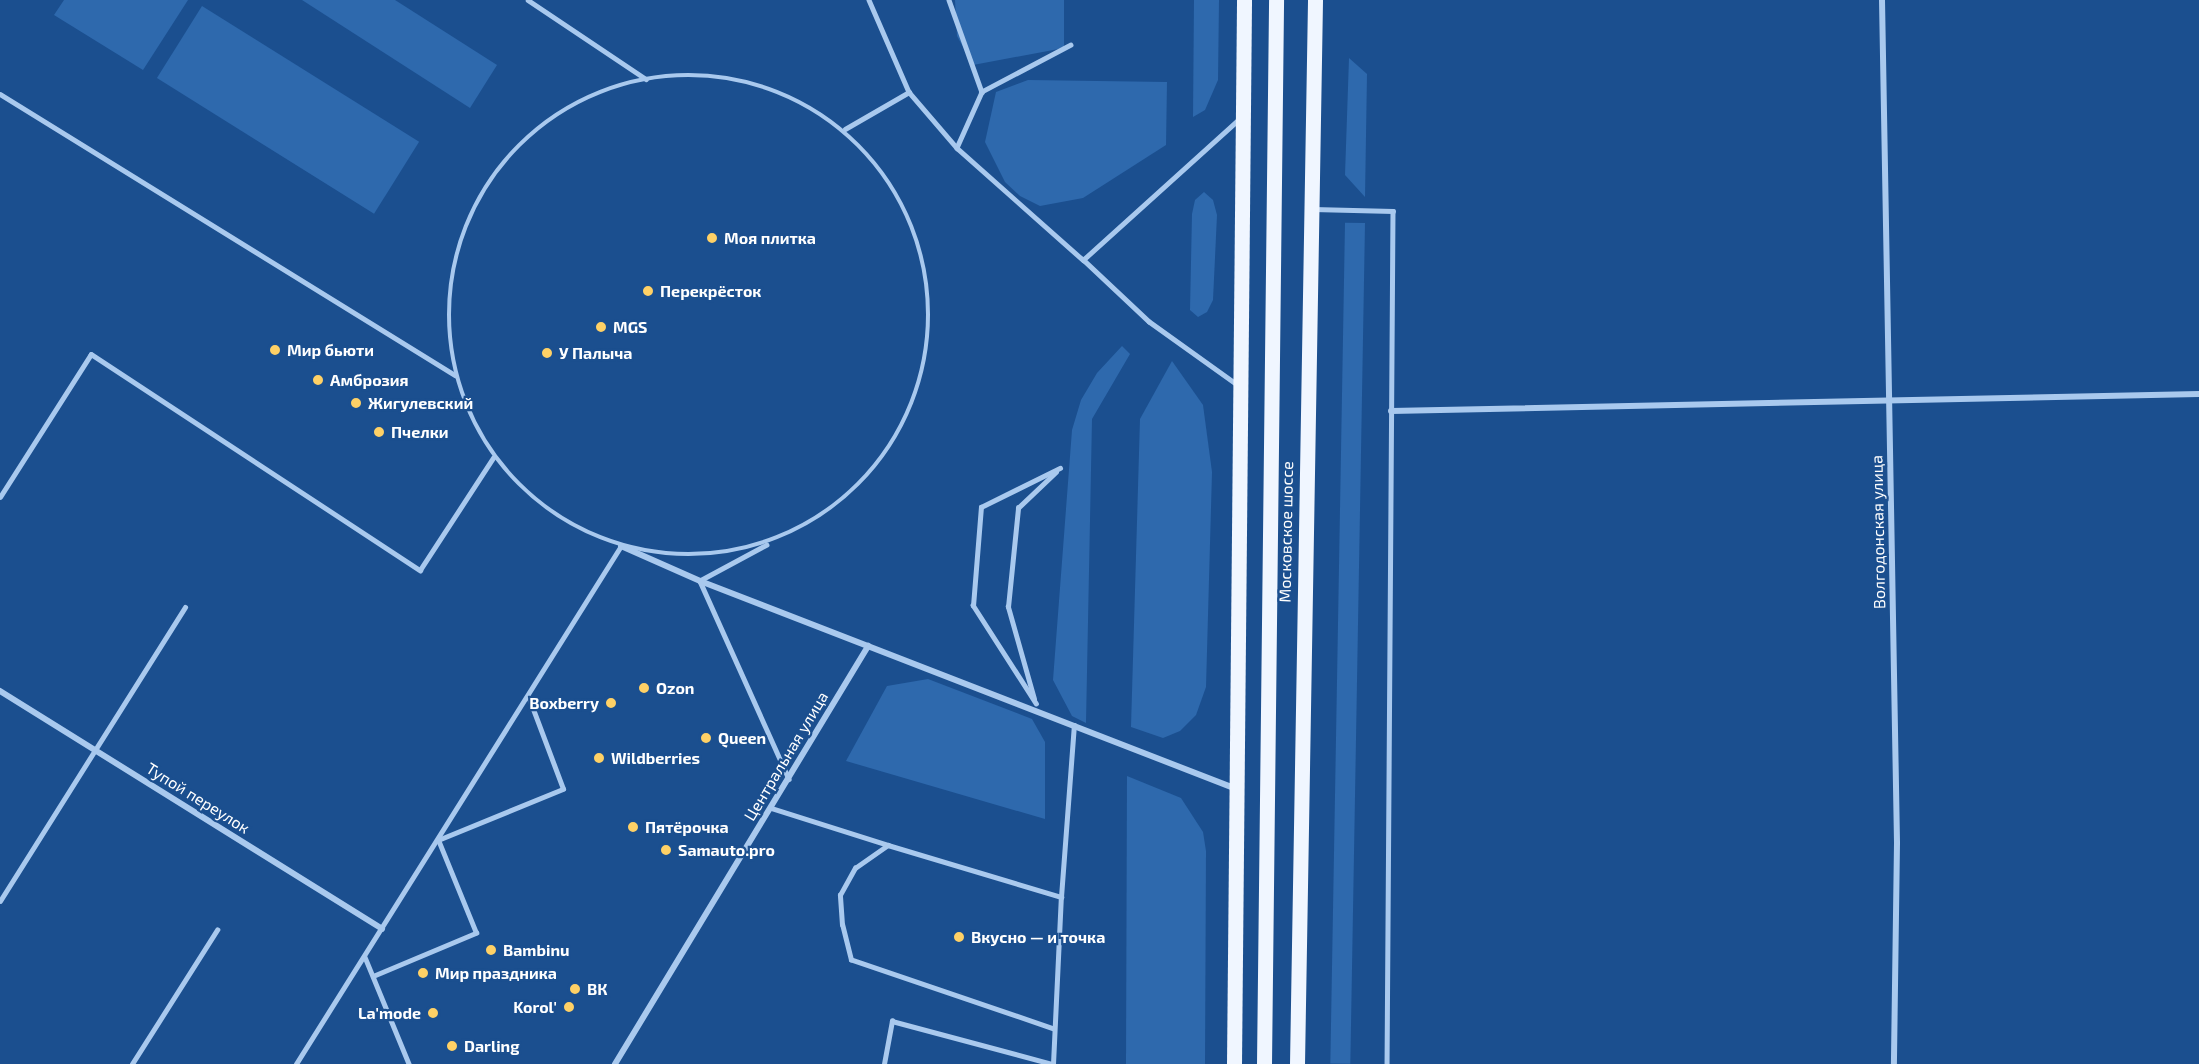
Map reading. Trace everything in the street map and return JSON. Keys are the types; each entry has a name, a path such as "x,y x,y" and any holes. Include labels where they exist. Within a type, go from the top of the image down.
{"main road":[{"path":"1234,1064 1239,789 1239,386 1244,0"},
{"name":"Московское шоссе","path":"1264,1064 1276,0"},
{"name":"Московское шоссе","path":"1297,1064 1315,0"}],"street":[{"name":"Волгодонская улица","path":"1882,0 1897,843 1894,1064"},
{"path":"1391,411 1889,398 2199,394"},
{"path":"621,546 700,581 1239,789"},
{"name":"Центральная улица","path":"615,1064 868,646"},
{"name":"Тупой переулок","path":"0,691 382,929"}],"lane":[{"path":"528,0 646,79"},
{"path":"869,0 909,92 957,148 1149,322 1239,386"},
{"path":"949,0 982,92"},
{"path":"957,148 982,92 1071,45"},
{"path":"775,540 719,554 655,555 621,546 549,511 494,458 455,375 447,326 450,269 479,193 522,139 563,110 600,90 646,79 684,74 772,90 824,112 860,141 892,186 912,229 928,275 931,317 922,369 909,407 883,457 849,495 828,511 775,540 700,581 789,779"},
{"path":"845,129 909,92"},
{"path":"0,94 455,375"},
{"path":"1083,260 1243,115"},
{"path":"1310,209 1393,211 1387,1064"},
{"path":"0,497 91,354 420,570 494,458"},
{"path":"1060,468 1018,508 1008,607 1036,704 973,606 981,507 1060,468"},
{"path":"296,1064 621,546"},
{"path":"0,901 185,607"},
{"path":"438,840 563,789 528,696"},
{"path":"884,1064 892,1022 1053,1064 1061,897 1074,725"},
{"path":"771,808 1061,897"},
{"path":"373,976 476,933 438,840"},
{"path":"888,845 855,868 840,895 842,925 851,960 1054,1029"},
{"path":"132,1064 217,930"},
{"path":"365,957 409,1064"}],"shaded area":[{"path":"64,0 188,0 143,70 54,15"},
{"path":"302,0 395,0 497,65 470,108"},
{"path":"955,0 1064,0 1064,48 973,65 957,36"},
{"path":"1194,0 1219,0 1218,80 1205,110 1193,117"},
{"path":"202,6 419,142 374,214 157,78"},
{"path":"1349,58 1367,74 1365,197 1345,175"},
{"path":"1028,80 1167,82 1166,145 1083,198 1040,206 1020,196 1005,182 985,142 996,92"},
{"path":"1204,192 1213,200 1217,215 1213,300 1207,312 1198,317 1190,310 1192,214 1195,200"},
{"path":"1345,223 1365,223 1350,1064 1330,1064"},
{"path":"1122,346 1130,354 1092,419 1086,723 1072,716 1053,680 1072,430 1081,400 1097,373"},
{"path":"1172,361 1203,405 1212,472 1206,687 1196,715 1180,731 1163,738 1131,727 1140,419"},
{"path":"928,679 1032,719 1045,742 1045,819 846,761 887,686"},
{"path":"1127,776 1181,798 1203,832 1206,851 1205,1064 1126,1064"}],"place":[{"name":"Моя плитка","path":"712,238"},
{"name":"Перекрёсток","path":"648,291"},
{"name":"MGS","path":"601,327"},
{"name":"Мир бьюти","path":"275,350"},
{"name":"У Палыча","path":"547,353"},
{"name":"Амброзия","path":"318,380"},
{"name":"Жигулевский","path":"356,403"},
{"name":"Пчелки","path":"379,432"},
{"name":"Ozon","path":"644,688"},
{"name":"Boxberry","path":"611,703"},
{"name":"Queen","path":"706,738"},
{"name":"Wildberries","path":"599,758"},
{"name":"Пятёрочка","path":"633,827"},
{"name":"Samauto.pro","path":"666,850"},
{"name":"Вкусно — и точка","path":"959,937"},
{"name":"Bambinu","path":"491,950"},
{"name":"Мир праздника","path":"423,973"},
{"name":"ВК","path":"575,989"},
{"name":"Korol'","path":"569,1007"},
{"name":"La'mode","path":"433,1013"},
{"name":"Darling","path":"452,1046"}]}
